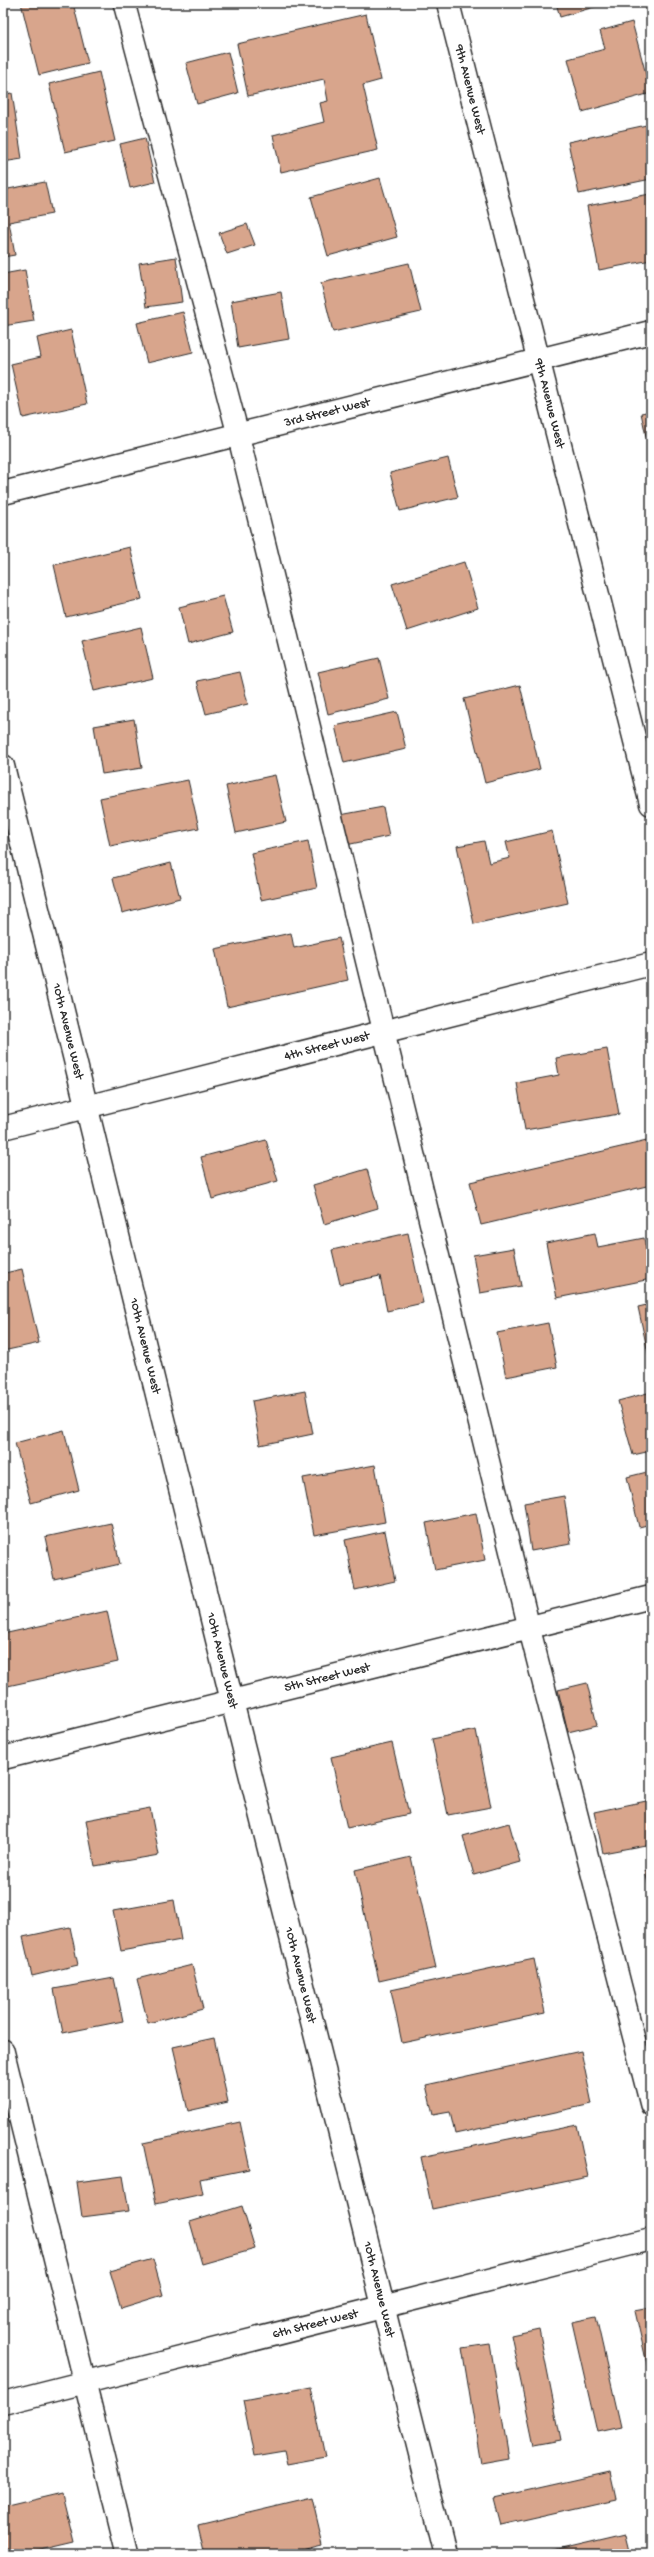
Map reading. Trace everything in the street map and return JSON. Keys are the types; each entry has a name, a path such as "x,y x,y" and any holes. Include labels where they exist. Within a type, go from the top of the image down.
{"street":[{"name":"9th Avenue West","path":"448,3 651,804"},
{"name":"3rd Street West","path":"3,493 651,332"},
{"name":"10th Avenue West","path":"3,766 232,1701 445,2554"},
{"name":"4th Street West","path":"3,1128 651,964"},
{"name":"5th Street West","path":"3,1758 651,1597"},
{"name":"6th Street West","path":"3,2403 383,2305 651,2239"}],"lane":[{"path":"124,3 238,434 529,1627 651,2105"},
{"path":"3,2050 9,2097 84,2382 127,2554"}],"building":[{"path":"21,3 73,3 88,63 39,75"},
{"path":"556,3 608,3 560,17"},
{"path":"366,14 381,80 363,85 378,150 281,172 273,135 324,122 320,103 328,101 324,79 248,96 237,44"},
{"path":"632,22 651,93 582,112 568,59 605,49 600,31"},
{"path":"228,52 238,93 197,104 186,63"},
{"path":"99,72 115,141 65,152 49,84"},
{"path":"12,93 22,159 3,162 3,95"},
{"path":"651,124 651,179 579,194 568,142"},
{"path":"145,138 155,182 130,188 120,144"},
{"path":"380,178 397,237 328,256 311,197"},
{"path":"45,182 52,214 9,222 15,255 3,257 3,190"},
{"path":"650,194 651,260 599,270 587,206"},
{"path":"247,224 255,245 227,254 219,233"},
{"path":"176,257 182,302 146,307 139,263"},
{"path":"409,263 421,312 333,332 321,283"},
{"path":"25,270 34,321 3,326 3,274"},
{"path":"281,292 289,339 238,348 231,301"},
{"path":"183,312 193,352 147,363 137,323"},
{"path":"71,330 87,404 23,418 11,364 41,357 37,338"},
{"path":"651,411 651,459 641,413"},
{"path":"448,458 458,497 400,511 390,473"},
{"path":"130,547 142,599 66,617 54,565"},
{"path":"464,562 478,608 407,631 392,584"},
{"path":"223,596 233,632 188,644 179,607"},
{"path":"141,627 153,678 94,691 82,641"},
{"path":"379,658 389,699 328,714 318,672"},
{"path":"240,672 248,704 206,714 197,681"},
{"path":"520,685 540,769 485,783 464,699"},
{"path":"397,712 406,749 344,763 335,726"},
{"path":"134,719 142,768 102,774 94,726"},
{"path":"275,775 286,822 236,833 226,786"},
{"path":"188,780 199,828 110,846 100,798"},
{"path":"383,807 389,836 346,845 340,815"},
{"path":"552,831 568,903 474,924 457,846 484,841 489,863 510,858 506,842"},
{"path":"308,841 317,888 261,900 251,853"},
{"path":"171,863 180,898 122,913 113,878"},
{"path":"291,933 294,948 339,938 348,980 227,1007 215,949"},
{"path":"607,1049 619,1114 525,1130 517,1083 559,1075 556,1058"},
{"path":"266,1140 278,1181 212,1199 201,1157"},
{"path":"651,1140 651,1185 481,1225 470,1182"},
{"path":"367,1169 378,1208 324,1224 313,1185"},
{"path":"408,1233 423,1303 387,1311 380,1276 340,1284 332,1250"},
{"path":"595,1233 598,1247 644,1238 651,1279 557,1298 546,1243"},
{"path":"514,1248 521,1286 480,1293 473,1255"},
{"path":"3,1262 5,1273 22,1269 39,1343 3,1351"},
{"path":"651,1304 651,1367 638,1307"},
{"path":"548,1323 557,1367 506,1377 497,1333"},
{"path":"305,1391 313,1434 260,1445 252,1401"},
{"path":"651,1392 651,1451 633,1455 618,1401"},
{"path":"64,1430 79,1490 31,1503 15,1443"},
{"path":"375,1465 385,1522 314,1535 303,1478"},
{"path":"651,1471 651,1524 639,1527 627,1477"},
{"path":"564,1496 571,1544 531,1551 524,1503"},
{"path":"476,1513 485,1560 435,1570 426,1523"},
{"path":"111,1523 120,1564 54,1579 45,1537"},
{"path":"385,1531 395,1581 355,1590 345,1540"},
{"path":"107,1611 118,1662 3,1687 3,1634"},
{"path":"587,1683 597,1725 568,1732 558,1690"},
{"path":"476,1730 491,1807 448,1815 432,1739"},
{"path":"392,1743 409,1814 347,1828 331,1757"},
{"path":"651,1800 651,1844 603,1853 594,1812"},
{"path":"150,1808 159,1855 95,1866 86,1820"},
{"path":"509,1823 520,1862 474,1875 463,1836"},
{"path":"411,1857 436,1968 379,1981 355,1870"},
{"path":"651,1870 651,1896 645,1871"},
{"path":"174,1900 181,1940 121,1951 113,1911"},
{"path":"70,1927 78,1965 32,1976 23,1937"},
{"path":"534,1959 545,2013 402,2043 391,1990"},
{"path":"192,1965 203,2009 148,2023 137,1979"},
{"path":"114,1978 123,2021 63,2033 54,1989"},
{"path":"214,2038 228,2102 188,2111 173,2047"},
{"path":"581,2051 592,2104 455,2134 450,2112 433,2115 426,2085"},
{"path":"240,2122 250,2169 200,2179 203,2194 156,2204 143,2143"},
{"path":"577,2125 588,2177 432,2209 421,2157"},
{"path":"123,2176 129,2211 82,2217 77,2182"},
{"path":"242,2206 255,2249 202,2264 190,2222"},
{"path":"153,2259 163,2295 121,2308 110,2271"},
{"path":"651,2308 651,2382 635,2311"},
{"path":"596,2317 621,2427 597,2432 572,2322"},
{"path":"539,2329 561,2440 534,2445 511,2335"},
{"path":"490,2344 509,2459 481,2464 462,2348"},
{"path":"311,2387 325,2457 287,2464 284,2451 254,2456 243,2400"},
{"path":"610,2472 616,2499 501,2525 494,2498"},
{"path":"62,2493 74,2542 23,2554 4,2554 3,2507"},
{"path":"312,2498 323,2545 286,2554 205,2554 198,2525"},
{"path":"626,2534 631,2554 541,2554"}]}
